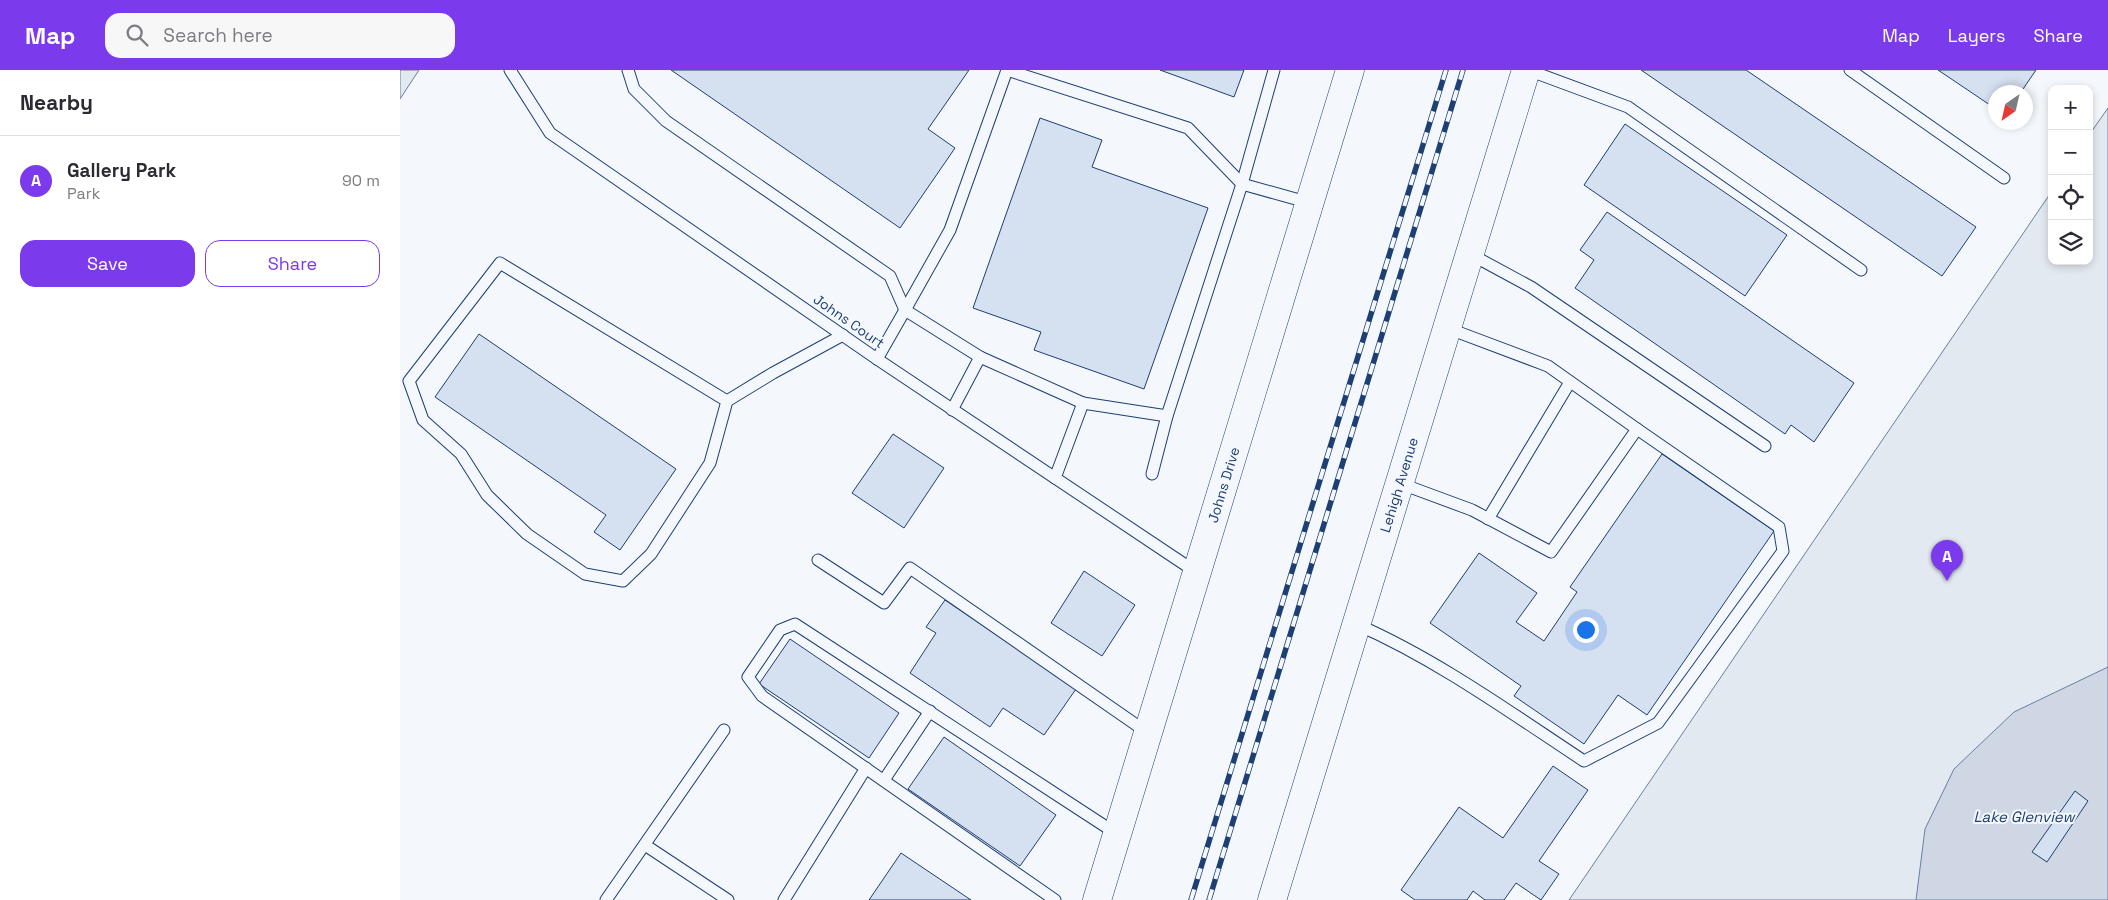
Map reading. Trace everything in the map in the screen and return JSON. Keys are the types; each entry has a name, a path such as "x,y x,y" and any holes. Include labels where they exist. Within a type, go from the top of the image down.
{"street":[{"name":"Johns Drive","path":"1097,900 1350,70"},
{"name":"Lehigh Avenue","path":"1272,900 1527,70"}],"lane":[{"name":"Johns Court","path":"510,70 550,133 952,410 1196,572"},
{"path":"628,70 634,89 666,121 890,276 905,310 980,357 1083,403 1167,416"},
{"path":"877,359 950,230 1007,70 1043,76 1188,128 1242,184 1310,203"},
{"path":"1152,474 1167,416 1242,184 1274,70"},
{"path":"1527,70 1628,107 1861,270"},
{"path":"1850,70 2004,178"},
{"path":"1470,254 1531,287 1766,446"},
{"path":"727,401 500,263 409,381 423,420 462,454 487,495 527,534 585,574 623,581 651,554 710,463 727,401 773,373 843,335"},
{"path":"1356,624 1393,640 1460,680 1584,761 1658,723 1783,551 1779,527 1548,366 1447,328"},
{"path":"952,410 980,357"},
{"path":"1488,519 1570,382"},
{"path":"1055,478 1083,403"},
{"path":"1399,484 1472,510 1551,552 1637,429"},
{"path":"818,560 884,603 910,568 1148,733"},
{"path":"1055,900 762,696 748,677 780,630 795,624 1117,834"},
{"path":"884,780 930,711"},
{"path":"606,900 724,730"},
{"path":"784,900 866,768"},
{"path":"645,844 728,900"}],"shaded area":[{"path":"400,70 419,70 400,99"},
{"path":"2108,108 2108,900 1569,900 2048,197 2048,265 2093,265 2093,129"}],"water":[{"name":"Lake Glenview","path":"2108,667 2108,900 1916,900 1925,829 1954,769 2014,712"}],"building":[{"path":"671,70 969,70 928,129 955,148 900,228"},
{"path":"1160,70 1244,70 1234,97"},
{"path":"1641,70 1746,70 1976,227 1942,276"},
{"path":"1938,70 2036,70 2026,85 1988,85 1988,104"},
{"path":"1040,118 1102,140 1092,167 1208,208 1144,389 1034,350 1041,332 973,308"},
{"path":"1625,124 1787,235 1745,296 1584,185"},
{"path":"1607,212 1854,383 1814,442 1791,425 1785,434 1575,288 1594,260 1580,250"},
{"path":"479,334 676,469 620,550 594,532 606,515 435,397"},
{"path":"893,434 944,468 904,528 852,493"},
{"path":"1662,454 1774,531 1647,715 1618,695 1584,744 1514,696 1521,686 1430,623 1479,553 1537,593 1516,622 1544,641 1577,592 1570,587"},
{"path":"1084,571 1135,605 1102,656 1051,623"},
{"path":"945,600 1076,689 1044,735 1003,708 990,727 910,673 936,633 926,627"},
{"path":"790,639 899,713 869,758 759,684"},
{"path":"944,737 1056,815 1020,866 908,789"},
{"path":"1553,766 1588,790 1539,861 1559,874 1541,900 1516,883 1504,900 1485,900 1473,891 1467,900 1415,900 1401,890 1459,807 1503,838"},
{"path":"2075,791 2088,801 2047,862 2032,852"},
{"path":"901,853 971,900 869,900"}],"railway":[{"path":"1191,900 1446,70"},
{"path":"1209,900 1463,70"}],"place":[{"name":"Gallery Park","path":"1947,581"}]}
